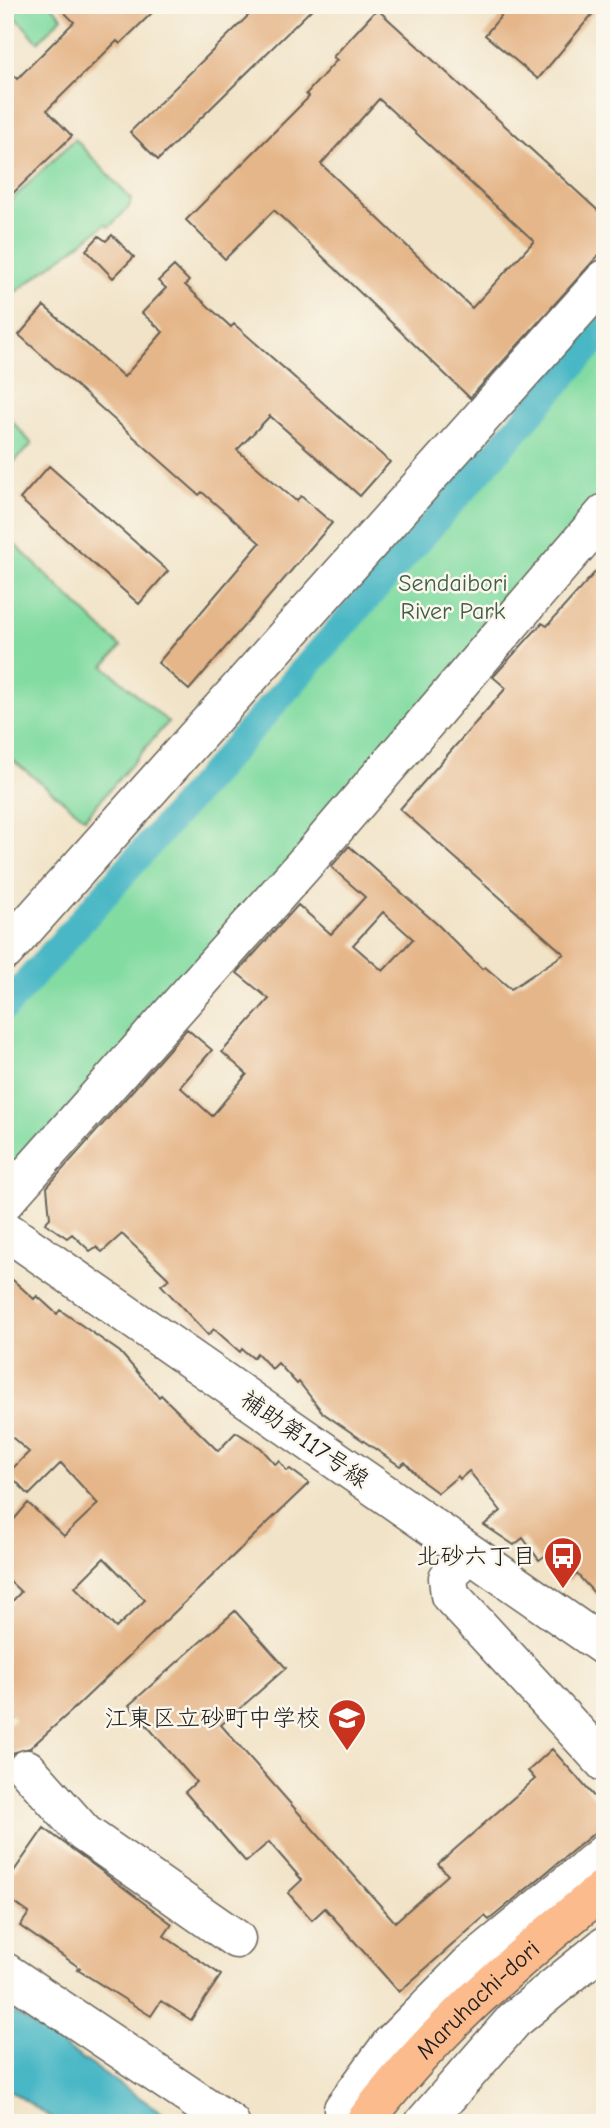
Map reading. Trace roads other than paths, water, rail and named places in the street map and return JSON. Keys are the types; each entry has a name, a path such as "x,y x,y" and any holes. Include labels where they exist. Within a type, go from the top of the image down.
{"main road":[{"name":"Maruhachi-dori","path":"350,2119 534,1945 605,1888"},
{"name":"Maruhachi-dori","path":"389,2123 461,2037 503,1997 605,1912"}],"street":[{"path":"5,951 605,279"},
{"path":"5,1201 600,528"},
{"name":"補助第117号線","path":"5,1230 605,1647"},
{"path":"467,1551 448,1578 450,1595 605,1763"},
{"path":"27,1769 84,1833 236,1939"},
{"path":"350,2119 391,2044 468,1966 605,1853"},
{"path":"425,2123 514,2020 605,1946"},
{"path":"5,1972 230,2123"}],"water":[{"path":"5,2006 177,2123 59,2123 5,2087"}],"waterway":[{"path":"5,1007 605,329"}],"place":[{"name":"北砂六丁目","path":"563,1590"},
{"name":"江東区立砂町中学校","path":"347,1752"}],"park label":[{"name":"Sendaibori River Park","path":"453,597"}]}
